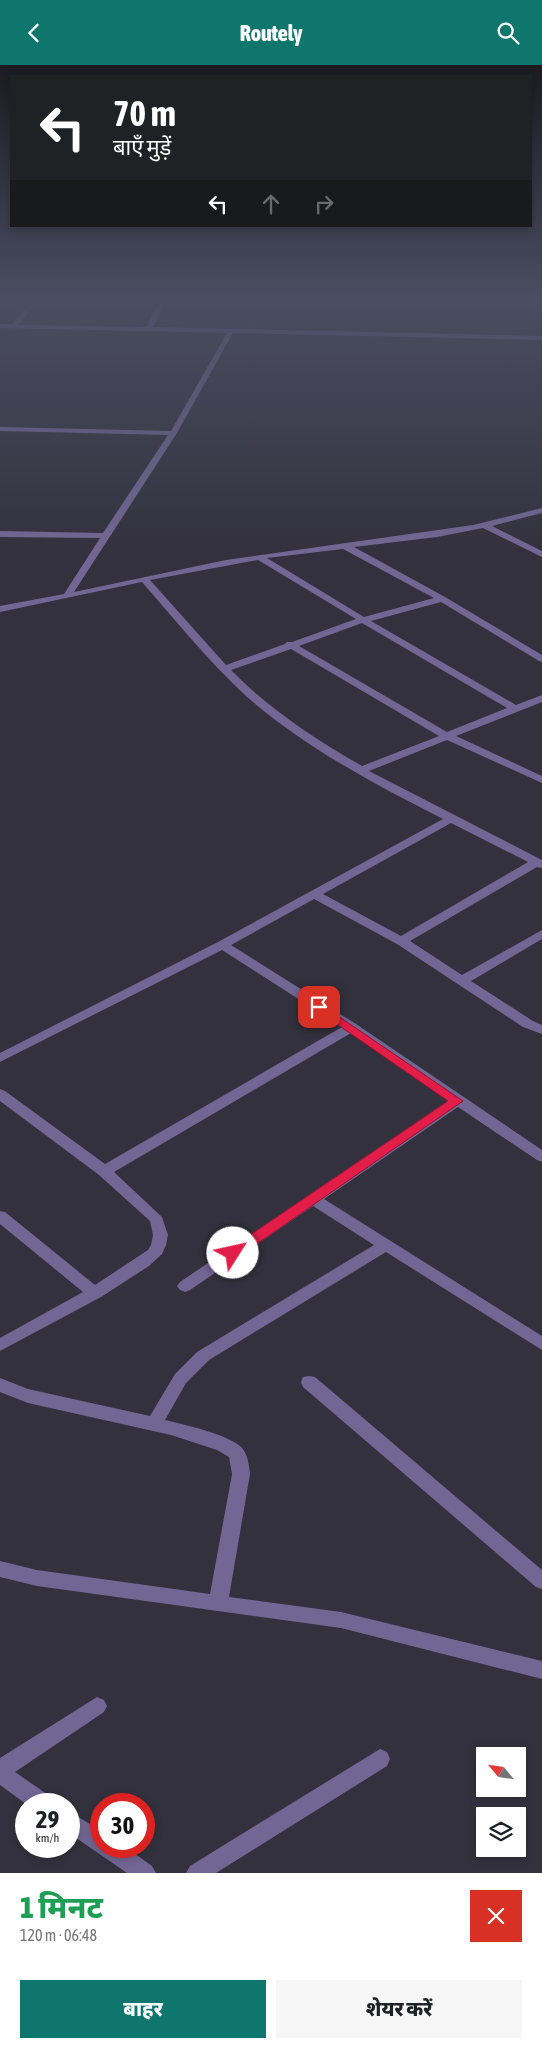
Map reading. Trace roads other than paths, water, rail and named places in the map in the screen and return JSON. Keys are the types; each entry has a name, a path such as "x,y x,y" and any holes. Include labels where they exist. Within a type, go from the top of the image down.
{"street":[{"path":"67,596 174,433 202,382"},
{"path":"0,429 174,433"},
{"path":"0,609 259,557 345,547 483,525 542,510"},
{"path":"483,525 542,554"},
{"path":"0,534 106,536"},
{"path":"345,547 442,599 542,659"},
{"path":"259,557 516,709"},
{"path":"145,580 224,669 267,708 359,771 540,864"},
{"path":"224,669 290,644 363,620 442,599"},
{"path":"290,644 445,735 542,780"},
{"path":"359,771 445,735 542,698"},
{"path":"0,1058 222,945 452,818"},
{"path":"401,941 540,864"},
{"path":"315,895 401,941 528,1024 542,1030"},
{"path":"462,981 542,934"},
{"path":"222,945 351,1027 457,1101 542,1157"},
{"path":"104,1171 351,1027"},
{"path":"0,1094 104,1171 154,1215 160,1225 159,1245 153,1255 95,1293 0,1345"},
{"path":"185,1286 457,1101"},
{"path":"313,1199 542,1343"},
{"path":"0,1216 95,1293"},
{"path":"154,1424 178,1381 188,1367 202,1356 386,1245"},
{"path":"310,1382 542,1581"},
{"path":"0,1384 28,1396 154,1424 224,1444 234,1451 240,1461 241,1474 218,1604"},
{"path":"0,1569 37,1578 342,1621 542,1670"},
{"path":"29,1793 0,1772 97,1706"},
{"path":"197,1873 380,1759"},
{"path":"123,1858 145,1873"}]}
